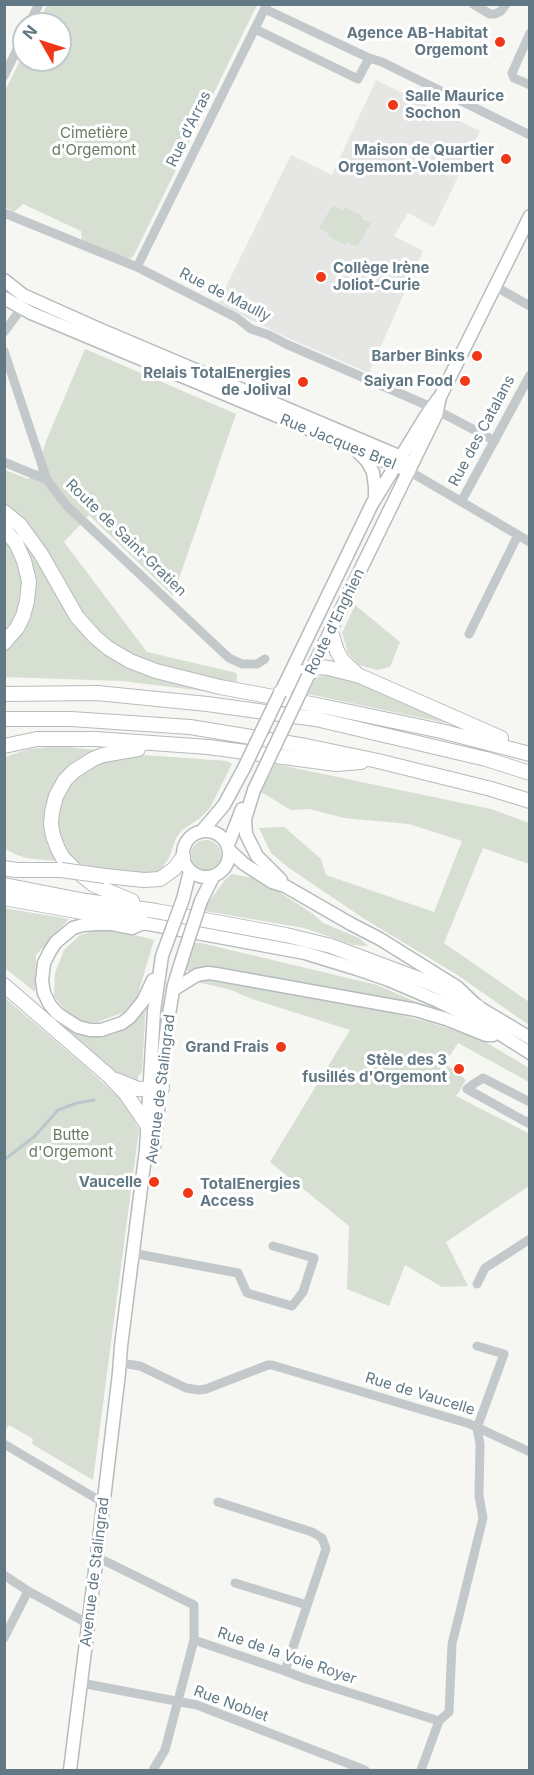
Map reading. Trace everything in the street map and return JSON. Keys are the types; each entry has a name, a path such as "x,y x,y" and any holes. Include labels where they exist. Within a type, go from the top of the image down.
{"highway":[{"path":"4,512 20,525 41,554 77,617 108,648 130,662 220,687 450,733 530,754"},
{"path":"4,529 16,543 29,581 23,616 17,628 4,643"},
{"path":"331,632 342,660 360,676"},
{"path":"280,693 302,673 319,667 329,668 360,676 502,739 511,748"},
{"path":"4,694 97,693 207,704 316,719 486,759 530,772"},
{"path":"4,719 71,719 190,726 378,761 530,801"},
{"path":"4,746 37,739 96,739 208,747 336,764 378,761"},
{"path":"156,910 94,885 74,869 58,849 53,836 52,812 56,796 65,780 82,765 117,751 171,745"},
{"path":"4,857 56,870"},
{"path":"4,867 16,870 56,870 144,880 160,879 174,869 183,857"},
{"path":"4,885 86,901 156,910 331,946 424,981 478,1007"},
{"path":"9,898 143,923"},
{"path":"4,985 109,1076 139,1110 148,1126"},
{"path":"109,1076 138,1089 156,1088"}],"main road":[{"name":"Route d'Enghien","path":"302,673 331,632 409,471 434,409 530,216"},
{"name":"Rue Jacques Brel","path":"4,280 19,293 398,461 409,471"},
{"name":"Rue Jacques Brel","path":"4,298 20,308 356,450 398,461"},
{"name":"Route d'Enghien","path":"229,848 246,800 254,790 375,499 434,409"},
{"path":"356,450 369,463 375,487 375,499"},
{"path":"202,831 224,805 235,786 280,693"},
{"path":"254,790 245,819 246,834 257,856 285,886"},
{"path":"229,848 230,857 226,867 213,877 199,876 190,871 183,857 187,842 195,834 202,831 218,834 229,848 255,872 272,882 285,886 380,939 457,987 478,1007 530,1038"},
{"path":"190,871 183,899 162,956 137,1010 122,1023 101,1030 78,1027 58,1014 44,993 42,981 44,963 56,942 73,928 83,925 112,924 132,928 143,923 305,953 357,969 389,980 481,1022 530,1053"},
{"name":"Avenue de Stalingrad","path":"136,1254 148,1126 164,1054 173,990 201,902 213,877"},
{"name":"Avenue de Stalingrad","path":"70,1770 156,1088 154,1005 162,956"},
{"path":"173,990 197,975 216,974 416,1010 486,1035 502,1035"}],"street":[{"path":"473,4 490,14 495,14 501,11 506,4"},
{"path":"266,7 530,135"},
{"name":"Rue d'Arras","path":"137,267 266,7"},
{"path":"255,29 358,79 369,58"},
{"path":"530,33 512,73 514,78 530,86"},
{"path":"4,76 12,60"},
{"name":"Rue de Maully","path":"4,213 137,267 237,318 251,329 269,334 286,344 434,409 495,441"},
{"path":"496,287 530,306"},
{"path":"4,332 20,308 19,293"},
{"name":"Rue Jacques Brel","path":"4,298 19,293"},
{"name":"Route de Saint-Gratien","path":"4,351 47,480 67,506 229,658 242,664 257,664 265,659"},
{"name":"Rue des Catalans","path":"461,502 530,375"},
{"path":"4,462 47,480"},
{"path":"409,471 530,542"},
{"path":"469,634 518,536"},
{"path":"530,1102 483,1078 467,1089 528,1123 530,1120"},
{"path":"477,1284 485,1268 530,1239"},
{"path":"136,1254 238,1274 247,1293 292,1306 303,1292 314,1258 273,1246"},
{"path":"477,1346 504,1354 477,1428 530,1452"},
{"name":"Rue de Vaucelle","path":"120,1366 140,1366 186,1388 199,1390 272,1365 477,1428 480,1444 479,1496 483,1518 452,1644 449,1712 439,1721 421,1770"},
{"path":"4,1444 97,1498 105,1500"},
{"path":"218,1502 312,1532 322,1538 326,1549 285,1671"},
{"name":"Rue de la Voie Royer","path":"97,1557 194,1605 194,1640 306,1679 439,1721"},
{"path":"4,1575 28,1591 89,1623"},
{"path":"235,1583 307,1605"},
{"path":"4,1638 28,1591"},
{"path":"153,1770 165,1750 194,1640"},
{"name":"Rue Noblet","path":"81,1683 196,1705 349,1768 365,1770"}],"shaded area":[{"name":"Collège Irène Joliot-Curie","path":"376,80 480,131 434,227 408,213 394,236 423,251 369,373 279,334 218,303 291,155 332,175"}],"green space":[{"name":"Cimetière d'Orgemont","path":"47,5 257,5 133,257 126,260 82,241 81,231 23,204 14,212 5,207 4,93 14,72 72,72 72,12 43,12"},
{"path":"333,205 343,210 345,207 362,216 361,219 371,223 357,247 347,242 345,245 319,228"},
{"path":"85,349 236,414 173,596 89,515 64,542 147,652 237,673 236,695 122,681 5,677 5,470 28,479 37,472 46,441"},
{"path":"355,605 400,642 390,667 377,670 359,665 348,653 342,633"},
{"path":"332,671 451,724 308,694 316,678"},
{"path":"58,746 96,750 65,771 56,781 52,791 45,827 55,861 26,858 5,849 5,757 29,749"},
{"path":"144,755 227,761 232,764 210,808 199,819 182,830 176,838 169,858 163,866 166,869 156,875 112,871 77,863 67,854 59,831 60,803 65,793 79,775 89,768 113,759"},
{"path":"275,764 491,809 529,823 529,864 483,848 444,943 529,1002 529,1025 456,974 366,920 289,868 271,853 259,828 284,827 321,859 326,875 434,912 462,841 409,824 344,818 310,809 291,810 261,792"},
{"path":"206,840 217,844 221,855 217,866 206,870 195,866 191,855 195,844"},
{"path":"231,874 259,879 323,923 359,938 368,946 353,945 304,928 205,911 208,903"},
{"path":"4,908 69,919 36,955 35,992 5,968"},
{"path":"102,929 154,940 137,997 124,1012 98,1022 84,1022 67,1012 54,996 55,973 64,950 80,935"},
{"path":"194,943 377,985 428,1007 192,973 186,970"},
{"path":"202,977 364,1006 432,1023 482,1040 529,1068 529,1082 458,1043 445,1063 466,1080 456,1096 528,1133 529,1131 529,1186 446,1242 468,1286 442,1287 405,1265 389,1306 347,1289 349,1226 270,1162 350,1030 252,999 231,990 193,981"},
{"name":"Butte d'Orgemont","path":"5,998 129,1107 134,1113 133,1118 139,1129 93,1480 32,1444 33,1439 9,1425 5,1428"},
{"path":"146,1001 142,1072 138,1077 138,1084 118,1076 53,1018 76,1031 92,1034"}],"waterway":[{"path":"4,1160 35,1136 58,1110 94,1100"}],"place":[{"name":"Agence AB-Habitat Orgemont","path":"500,42"},
{"name":"Salle Maurice Sochon","path":"393,105"},
{"name":"Maison de Quartier Orgemont-Volembert","path":"506,159"},
{"name":"Collège Irène Joliot-Curie","path":"321,277"},
{"name":"Barber Binks","path":"477,356"},
{"name":"Saiyan Food","path":"465,381"},
{"name":"Relais TotalEnergies de Jolival","path":"303,382"},
{"name":"Grand Frais","path":"281,1047"},
{"name":"Stèle des 3 fusillés d'Orgemont","path":"459,1069"},
{"name":"Vaucelle","path":"154,1182"},
{"name":"TotalEnergies Access","path":"188,1193"}]}
